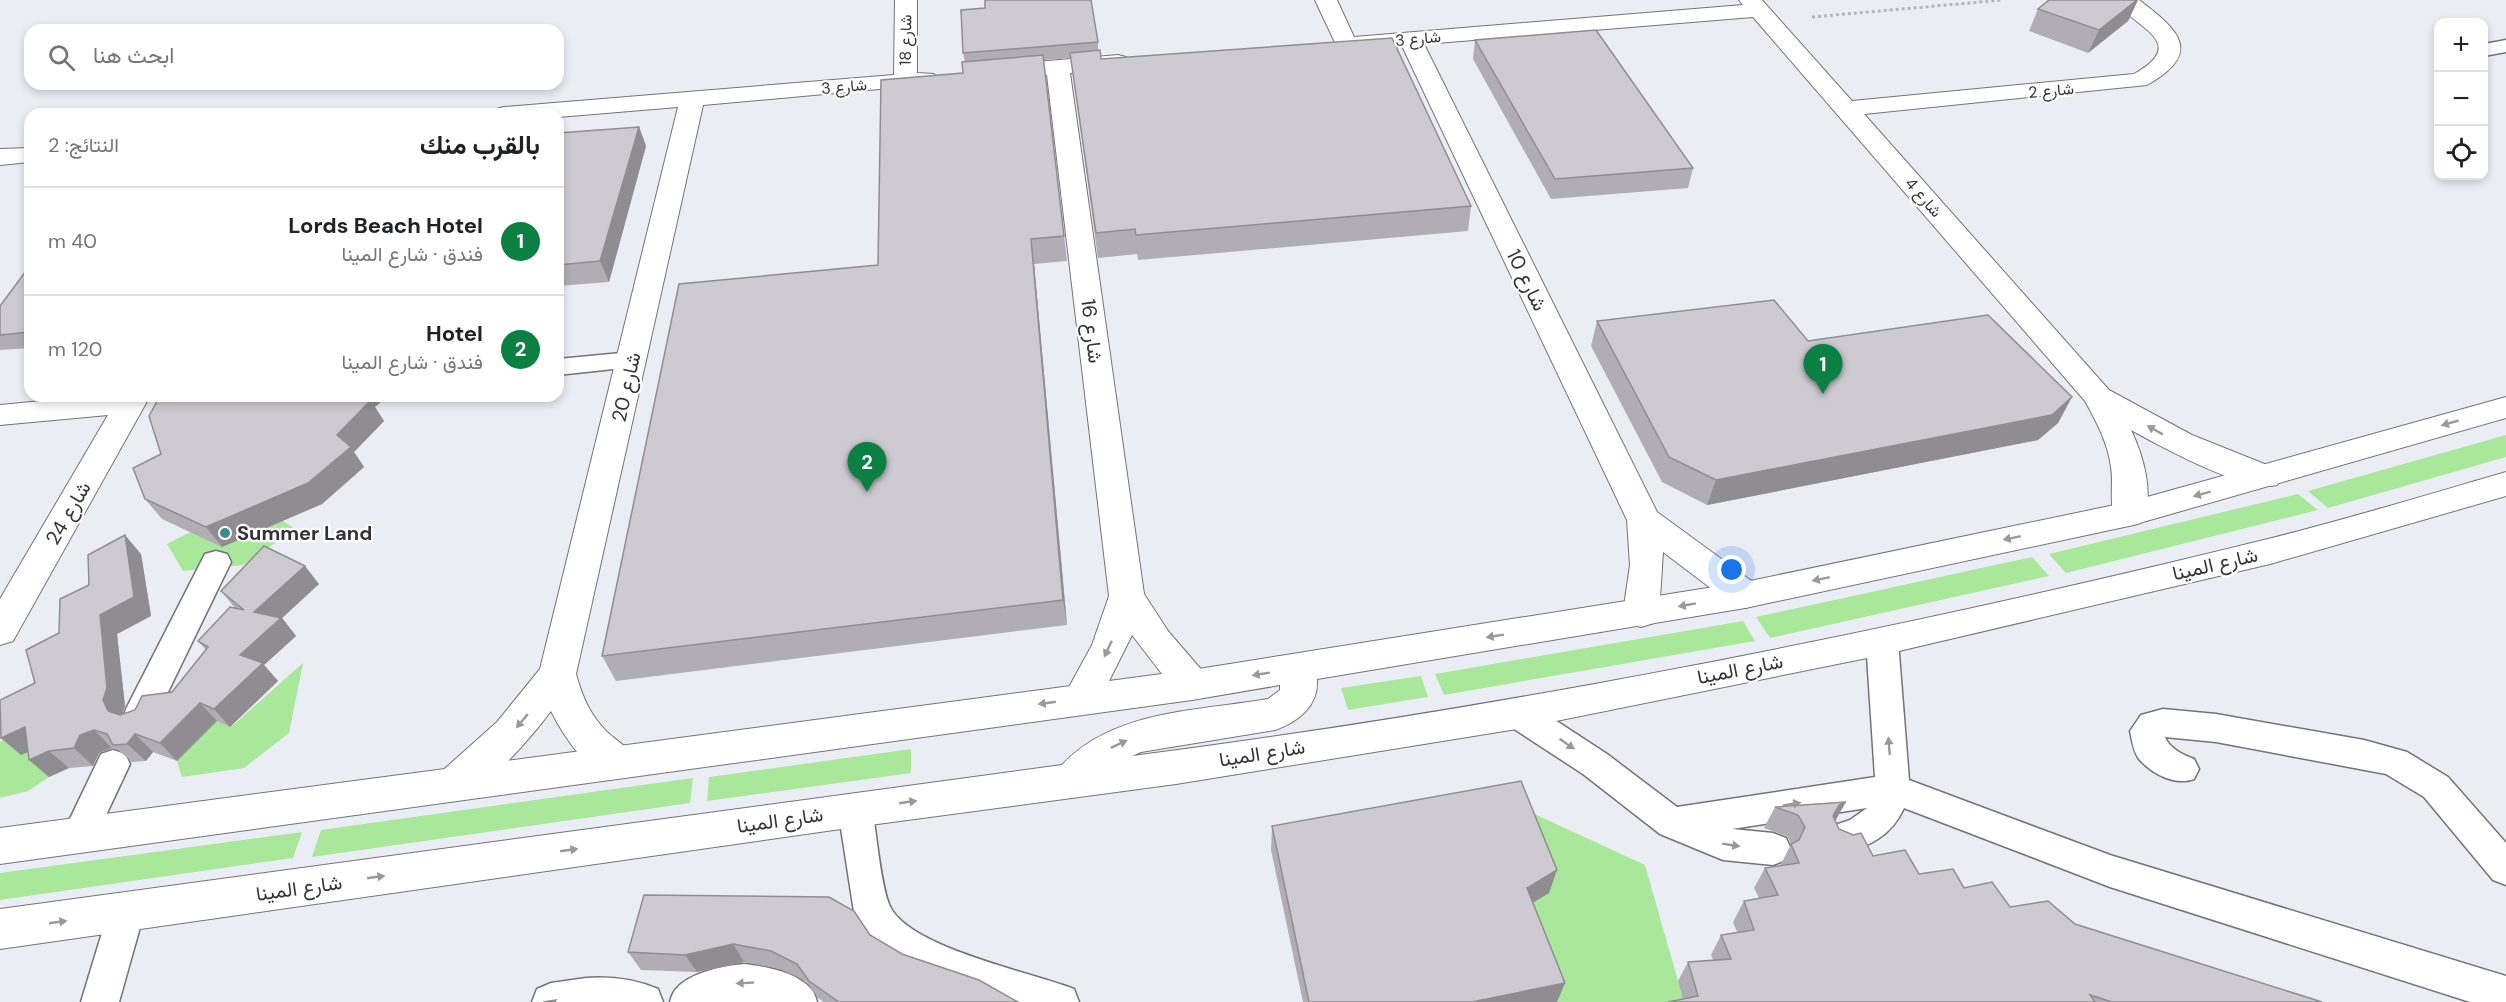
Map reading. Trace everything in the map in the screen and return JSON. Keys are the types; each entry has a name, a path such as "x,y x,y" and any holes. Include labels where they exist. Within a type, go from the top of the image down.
{"street":[{"name":"شارع 18","path":"905,81 906,0"},
{"path":"1326,0 1346,44"},
{"name":"شارع 2","path":"1846,109 2139,80 2158,71 2169,60 2170,46 2162,31 2125,0"},
{"name":"شارع 3","path":"1323,46 1759,10"},
{"name":"شارع 4","path":"1759,10 2097,395 2121,438 2129,463 2131,484 2129,514"},
{"name":"شارع 10","path":"1410,39 1644,520 1647,565 1641,613"},
{"path":"981,74 1138,60"},
{"name":"شارع 16","path":"1058,67 1127,596 1155,641 1192,685"},
{"name":"شارع 3","path":"564,109 948,77"},
{"name":"شارع 20","path":"455,784 504,742 557,674 692,99"},
{"path":"0,157 24,155"},
{"name":"شارع 4","path":"2097,395 2136,420 2194,451 2266,477"},
{"path":"0,415 108,402"},
{"name":"شارع 24","path":"0,631 131,402"},
{"path":"0,846 1082,698 1192,685 1745,595 2129,514 2266,477 2506,406"},
{"name":"شارع المينا","path":"0,929 855,809 1176,767 1517,713 1882,641 2270,551 2506,484"},
{"name":"شارع 10","path":"1644,520 1745,595"},
{"name":"شارع 16","path":"1082,698 1110,646 1127,596"},
{"path":"1073,780 1096,757 1131,738 1275,714 1295,700 1300,690 1300,678 1296,668"},
{"path":"557,674 570,716 582,734 597,749 617,762"}],"lane":[{"path":"2488,49 2506,46"},
{"path":"564,366 632,360"},
{"path":"139,717 216,562"},
{"path":"1840,838 1858,834 1872,827 1890,804 1893,789 1882,641"},
{"path":"1517,713 1595,764 1672,822 1723,844 1773,849"},
{"path":"2182,769 2169,764 2150,748 2147,731 2153,725 2163,723 2217,728 2364,754 2395,762 2436,787 2506,869"},
{"path":"79,836 113,764"},
{"path":"1672,822 1893,789 2110,871 2506,995"},
{"path":"855,809 864,880 872,912 892,939 923,957 1060,1002"},
{"path":"100,1002 126,913"},
{"path":"689,1002 723,985 751,981 778,987 798,1002"},
{"path":"551,1002 608,994 632,997 644,1002"}],"path":[{"path":"1759,10 2002,0"}],"green space":[{"path":"2506,435 2506,457 2328,508 2308,491"},
{"path":"2298,494 2318,510 2066,573 2049,554"},
{"path":"277,517 295,529 243,565 183,571 167,544 200,527"},
{"path":"2032,557 2049,576 1770,638 1756,617"},
{"path":"1743,621 1755,641 1444,695 1435,674"},
{"path":"303,663 289,733 244,768 182,777 177,761 217,721 231,727"},
{"path":"1421,676 1428,697 1348,710 1341,688"},
{"path":"18,719 21,755 44,745 49,777 28,791 0,798 0,743"},
{"path":"911,749 911,773 707,801 709,777"},
{"path":"693,778 690,803 312,857 321,830"},
{"path":"1515,805 1645,865 1684,1002 1556,1002 1520,910"},
{"path":"302,832 293,858 0,900 0,873"}],"building":[{"path":"985,0 1091,0 1098,42 963,53 961,10 985,8"},
{"path":"2049,0 2137,0 2099,30 2038,9"},
{"path":"1596,30 1693,168 1555,179 1475,40"},
{"path":"1392,38 1471,206 1136,235 1135,229 1096,233 1070,53 1100,50 1101,59"},
{"path":"1043,55 1064,236 1031,239 1063,600 602,656 679,284 878,265 881,80 963,73 962,62"},
{"path":"639,127 600,261 564,264 564,133"},
{"path":"24,274 24,333 0,335 0,306"},
{"path":"1774,300 1808,341 1988,315 2072,397 2052,415 1716,480 1669,457 1597,321"},
{"path":"157,402 369,402 337,435 351,447 308,483 206,527 145,499 133,468 161,454 149,416"},
{"path":"125,535 134,597 100,615 107,688 103,700 108,711 120,715 135,710 142,696 172,692 208,647 198,641 230,607 244,610 221,591 264,546 305,566 254,612 281,618 240,655 263,663 214,709 200,703 160,743 135,734 127,744 113,745 107,734 94,730 80,735 74,748 49,751 29,760 25,727 1,738 0,700 35,683 26,650 59,633 60,599 89,585 88,555"},
{"path":"1521,781 1557,870 1527,888 1565,983 1472,1002 1309,1002 1272,826"},
{"path":"1846,802 1839,805 1833,816 1839,829 1853,835 1861,833 1873,856 1905,850 1919,874 1953,869 1964,888 1992,882 2010,907 2048,901 2075,924 2322,1002 2112,1002 2090,995 2095,1002 1668,1002 1698,996 1688,962 1731,959 1721,935 1754,930 1744,901 1778,895 1765,868 1799,863 1791,844 1799,840 1805,827 1798,815 1775,807"},
{"path":"644,895 829,897 854,911 870,935 902,954 979,980 1018,1002 839,1002 809,981 797,964 771,951 733,944 685,955 628,952"}],"place":[{"name":"Lords Beach Hotel","path":"1823,394"},
{"name":"Hotel","path":"867,492"},
{"name":"Summer Land","path":"225,533"}]}
